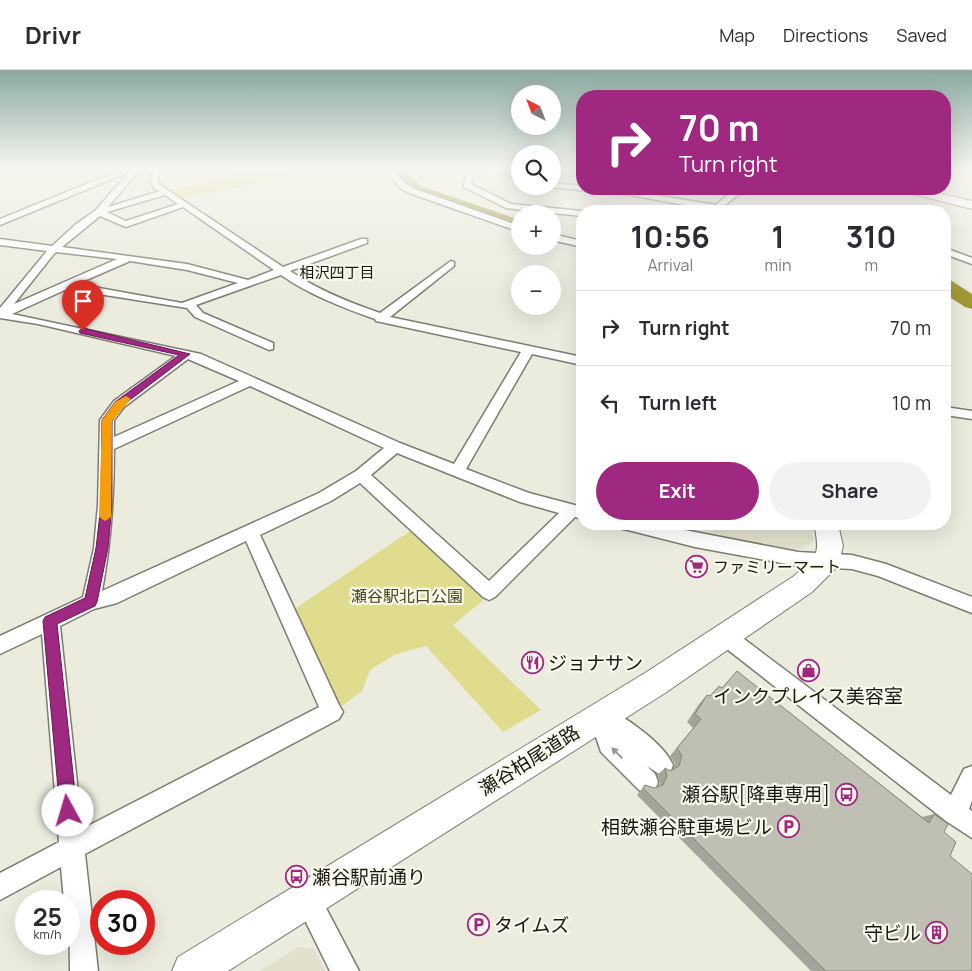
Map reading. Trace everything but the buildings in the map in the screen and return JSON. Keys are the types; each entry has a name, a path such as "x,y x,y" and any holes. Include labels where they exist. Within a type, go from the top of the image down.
{"main road":[{"path":"826,562 831,546 827,530"},
{"name":"瀬谷柏尾道路","path":"192,971 725,636 803,584 826,562"}],"street":[{"path":"0,222 29,210"},
{"path":"0,315 52,250 78,226 107,210"},
{"path":"101,212 126,224 167,210"},
{"path":"194,210 303,285 380,318 576,360"},
{"path":"471,210 511,225"},
{"path":"491,217 502,210"},
{"path":"546,210 576,213"},
{"path":"561,239 576,243"},
{"path":"68,286 183,306 364,241"},
{"path":"0,242 216,272 248,283"},
{"path":"951,253 972,261"},
{"path":"126,259 0,315 38,320 197,357 396,447 526,498 576,511"},
{"path":"380,318 452,264"},
{"path":"189,304 199,315 269,346"},
{"path":"458,470 528,351"},
{"path":"90,602 102,548 106,505 107,420 119,404 186,354"},
{"path":"107,446 250,381"},
{"path":"951,412 972,415"},
{"path":"0,645 90,602 111,597 309,505 361,475 396,447"},
{"path":"361,475 489,592 576,512"},
{"path":"653,530 695,540 798,559 852,562 880,569 972,605"},
{"path":"0,887 332,712 250,532"},
{"path":"50,621 84,971"},
{"path":"725,636 963,820 972,777"},
{"path":"600,716 627,732 662,765"},
{"path":"600,716 609,744 647,782"},
{"path":"307,898 345,971"}],"shaded area":[{"path":"700,530 812,530 813,541 797,551"},
{"path":"298,947 314,949 326,971 260,971"}],"green space":[{"name":"瀬谷駅北口公園","path":"413,529 487,597 453,625 541,710 503,732 426,646 394,655 370,670 362,691 338,709 296,608"}],"waterway":[{"path":"472,210 511,222"},
{"path":"951,289 972,303"}],"slow traffic":[{"path":"105,517 107,420 119,404 126,399"}],"place":[{"name":"ファミリーマート","path":"697,567"},
{"name":"ジョナサン","path":"532,663"},
{"name":"インクプレイス美容室","path":"808,670"},
{"name":"瀬谷駅[降車専用]","path":"846,794"},
{"name":"相鉄瀬谷駐車場ビル","path":"788,827"},
{"name":"瀬谷駅前通り","path":"296,877"},
{"name":"タイムズ","path":"478,925"},
{"name":"守ビル","path":"937,933"}],"district":[{"name":"相沢四丁目","path":"337,273"}],"route":[{"path":"68,811 50,621 90,602 102,548 106,505 107,420 119,404 186,354 83,331"}]}
